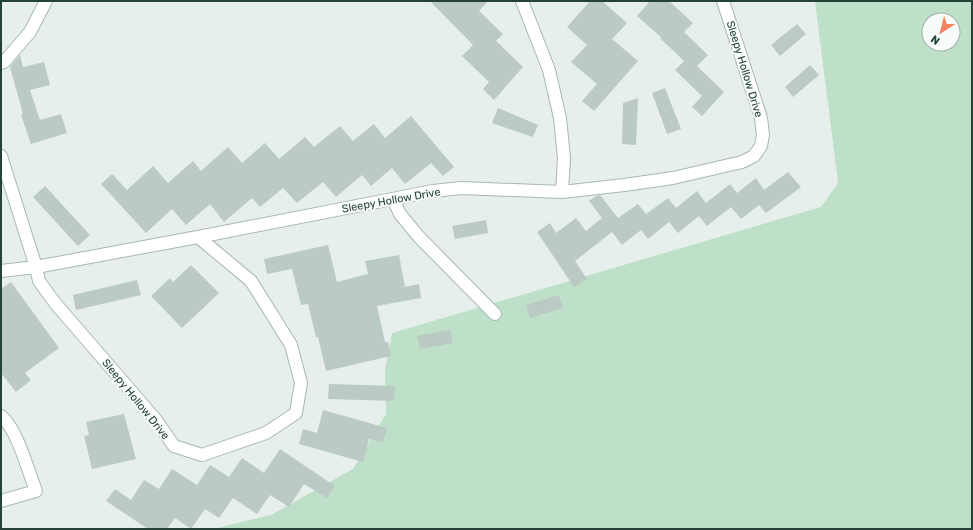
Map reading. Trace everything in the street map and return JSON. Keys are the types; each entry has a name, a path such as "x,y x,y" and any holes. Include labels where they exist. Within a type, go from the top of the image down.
{"street":[{"path":"1,63 4,62 30,32 46,1"},
{"path":"522,1 549,70 560,118 564,158 562,192"},
{"name":"Sleepy Hollow Drive","path":"1,271 198,237 433,191 461,188 562,192 674,178 742,162 754,156 761,146 763,135 762,118 723,1"},
{"path":"1,156 36,266"},
{"path":"393,198 400,214 419,237 495,314"},
{"name":"Sleepy Hollow Drive","path":"36,266 38,280 55,303 156,420 174,446 202,455 266,433 296,413 300,383 291,345 251,281 198,237"},
{"path":"1,416 6,420 21,447 26,466 36,490 1,501"}],"green space":[{"path":"815,1 972,1 972,529 213,529 271,515 353,469 386,414 385,370 392,333 821,207 838,183"}],"building":[{"path":"430,1 488,1 479,11 503,34 496,41 523,67 494,100 483,89 489,82 462,56 473,45"},
{"path":"590,1 602,1 627,23 612,39 638,61 594,111 582,101 597,84 571,62 587,45 567,27"},
{"path":"650,1 669,1 693,23 684,32 708,55 697,66 724,92 702,116 692,107 702,96 675,70 684,61 660,38 661,37 637,16"},
{"path":"797,24 806,34 780,56 771,45"},
{"path":"20,55 23,67 44,62 50,85 30,90 40,120 61,114 67,133 31,144 21,115 23,114 10,67"},
{"path":"810,65 819,75 793,97 785,87"},
{"path":"665,88 681,129 667,134 652,93"},
{"path":"638,98 636,145 622,144 623,103"},
{"path":"498,108 538,125 533,137 492,123"},
{"path":"411,116 454,167 443,176 431,163 405,184 392,168 371,186 362,175 336,197 323,182 297,203 283,188 260,207 252,198 224,222 210,204 186,225 172,209 146,233 101,184 112,174 127,190 153,166 168,183 193,161 201,171 228,147 242,163 265,143 279,159 305,137 314,147 340,126 353,141 374,124 385,138"},
{"path":"788,172 801,187 766,213 759,205 741,219 731,207 707,226 699,216 678,233 669,222 648,239 641,230 622,245 612,232 575,261 587,279 574,287 537,232 550,223 556,233 576,218 586,231 602,218 589,201 600,195 618,218 638,204 646,214 668,198 676,208 697,191 706,203 730,184 737,193 756,178 764,190"},
{"path":"45,186 90,235 78,246 33,197"},
{"path":"486,220 488,233 455,239 452,226"},
{"path":"328,245 337,282 368,274 365,261 399,255 405,287 419,284 421,298 377,306 385,342 388,342 391,356 326,371 308,304 301,305 292,269 267,274 264,259"},
{"path":"191,265 219,293 182,328 151,296 170,278 173,282"},
{"path":"137,280 141,295 76,310 73,295"},
{"path":"11,282 59,348 25,373 31,380 16,392 1,373 1,289"},
{"path":"559,295 563,308 530,318 526,305"},
{"path":"450,330 453,343 420,349 417,336"},
{"path":"329,384 395,386 394,401 328,399"},
{"path":"323,410 387,428 383,442 369,439 363,462 299,444 303,429 317,433"},
{"path":"124,414 136,459 92,469 84,436 89,435 86,422"},
{"path":"280,449 335,486 327,498 304,484 289,507 270,495 257,514 233,498 219,518 205,509 191,529 175,518 167,529 148,529 106,501 115,489 131,500 144,480 159,489 172,469 197,485 210,465 229,477 242,458 264,473"}]}
